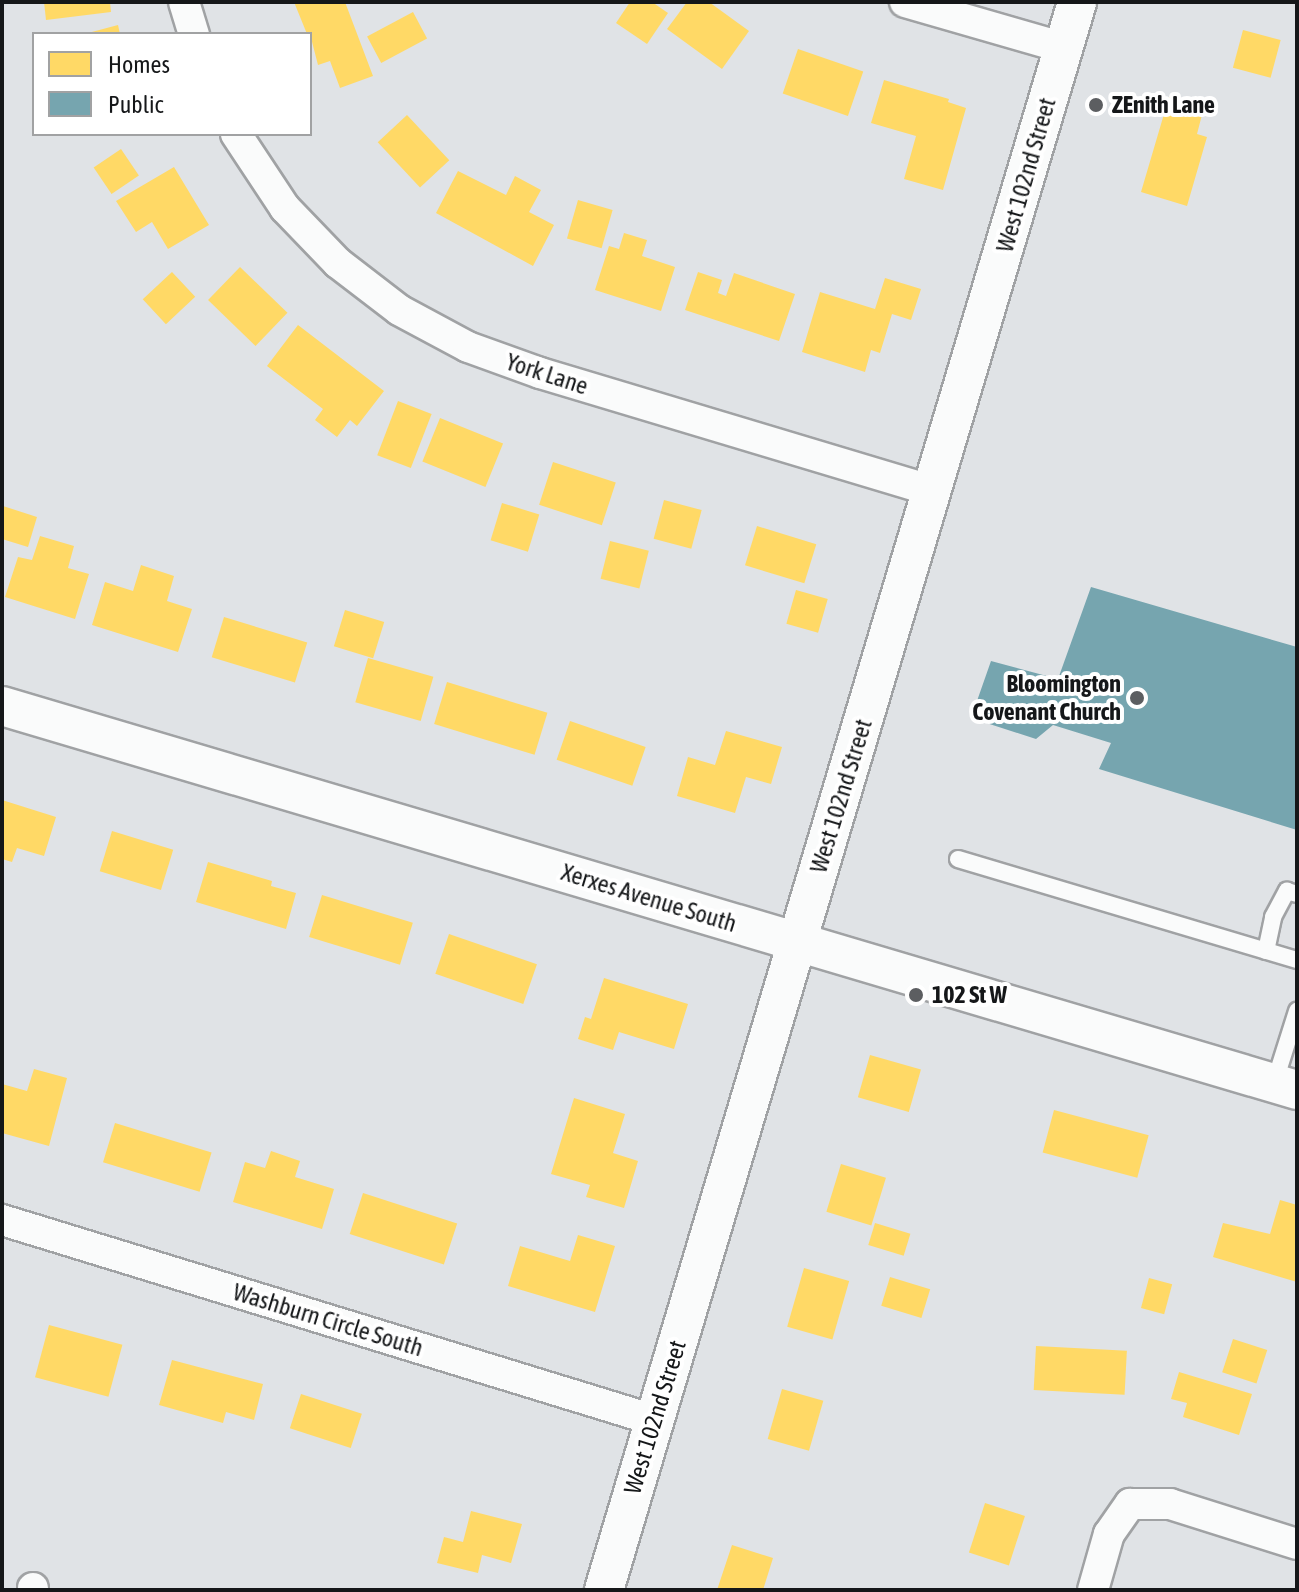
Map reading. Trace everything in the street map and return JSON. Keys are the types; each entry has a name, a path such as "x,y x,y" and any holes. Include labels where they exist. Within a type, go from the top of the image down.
{"street":[{"path":"184,2 193,32"},
{"path":"905,2 1064,48"},
{"name":"West 102nd Street","path":"604,1590 1077,2"},
{"name":"York Lane","path":"237,136 285,208 338,263 399,310 468,347 540,373 933,491"},
{"name":"Xerxes Avenue South","path":"2,706 1286,1087"},
{"name":"Washburn Circle South","path":"2,1220 654,1420"},
{"path":"1093,1590 1109,1534 1130,1504 1170,1504 1297,1544"}],"lane":[{"path":"958,859 1297,960"},
{"path":"1266,951 1273,917 1287,891 1297,894"},
{"path":"1286,1087 1297,1011"}],"building: Homes":[{"path":"44,2 110,2 111,12 46,20"},
{"path":"294,2 345,2 373,76 340,88 330,61 318,65 312,32 306,32"},
{"path":"630,2 652,2 668,13 647,44 616,23"},
{"path":"687,2 709,2 749,31 722,69 667,29"},
{"path":"413,12 427,38 381,63 367,36"},
{"path":"118,25 120,32 92,32"},
{"path":"1243,30 1281,40 1271,78 1233,68"},
{"path":"798,49 863,71 848,116 783,93"},
{"path":"884,80 949,99 948,102 966,108 943,190 904,179 916,136 871,123"},
{"path":"1169,97 1204,107 1197,134 1207,137 1187,206 1141,192"},
{"path":"407,115 449,160 420,188 378,142"},
{"path":"121,149 139,176 112,194 94,167"},
{"path":"174,167 209,225 168,249 152,222 136,232 116,201"},
{"path":"458,171 506,195 515,176 541,190 529,212 554,225 533,266 436,213"},
{"path":"578,200 613,210 602,248 567,238"},
{"path":"624,233 647,240 642,256 675,267 661,311 595,290 609,246 619,249"},
{"path":"240,267 287,313 256,346 208,300"},
{"path":"172,272 195,297 166,324 143,299"},
{"path":"698,272 722,280 718,293 726,296 734,273 795,294 779,341 685,310"},
{"path":"885,278 921,289 911,320 892,314 880,353 871,350 865,372 802,352 820,292 875,309"},
{"path":"298,325 384,391 357,426 350,420 337,437 315,420 323,409 267,366"},
{"path":"398,401 432,414 411,468 377,455"},
{"path":"440,418 503,443 485,487 422,462"},
{"path":"553,462 616,482 602,525 539,505"},
{"path":"664,500 702,510 691,549 654,539"},
{"path":"502,503 539,514 528,552 491,540"},
{"path":"3,506 37,517 28,547 2,539"},
{"path":"757,526 816,544 804,583 745,565"},
{"path":"40,536 74,546 68,568 89,574 75,619 5,597 18,557 32,560"},
{"path":"610,541 649,551 639,589 601,579"},
{"path":"141,565 174,576 167,601 192,609 178,652 92,625 105,582 133,591"},
{"path":"796,590 828,599 818,633 786,624"},
{"path":"345,610 384,622 373,658 334,646"},
{"path":"224,617 307,642 295,683 212,657"},
{"path":"368,658 433,677 421,721 355,702"},
{"path":"447,682 547,713 535,755 434,724"},
{"path":"570,721 646,747 632,786 557,760"},
{"path":"726,731 782,747 771,784 746,777 735,813 677,796 688,757 715,765"},
{"path":"2,800 56,817 44,856 17,848 12,862 2,859"},
{"path":"112,831 173,850 161,890 100,871"},
{"path":"208,862 272,881 271,886 296,893 286,929 196,902"},
{"path":"322,895 413,923 400,965 309,937"},
{"path":"449,934 537,964 523,1004 435,974"},
{"path":"604,978 688,1004 674,1049 619,1032 613,1050 578,1039 585,1017 591,1019"},
{"path":"870,1055 921,1070 909,1112 858,1097"},
{"path":"34,1069 67,1078 49,1146 2,1133 2,1084 27,1091"},
{"path":"574,1098 625,1114 613,1153 638,1161 624,1208 586,1197 590,1185 551,1174"},
{"path":"1054,1110 1149,1135 1137,1178 1043,1153"},
{"path":"115,1123 212,1153 200,1192 103,1162"},
{"path":"271,1151 300,1161 295,1177 334,1189 322,1229 233,1202 245,1162 265,1168"},
{"path":"841,1164 886,1178 871,1226 826,1212"},
{"path":"363,1193 457,1224 444,1264 350,1234"},
{"path":"1280,1200 1297,1205 1297,1282 1213,1257 1223,1223 1270,1234"},
{"path":"875,1223 910,1234 904,1256 868,1245"},
{"path":"578,1235 615,1246 595,1312 508,1286 520,1246 570,1261"},
{"path":"804,1268 849,1281 832,1340 787,1327"},
{"path":"890,1277 930,1289 921,1318 881,1306"},
{"path":"1149,1278 1172,1284 1164,1314 1141,1308"},
{"path":"49,1325 122,1345 108,1397 35,1377"},
{"path":"1233,1339 1267,1350 1256,1383 1222,1372"},
{"path":"1036,1346 1127,1351 1125,1395 1034,1390"},
{"path":"172,1360 263,1384 254,1420 226,1412 223,1423 159,1405"},
{"path":"1179,1372 1252,1394 1239,1435 1183,1417 1187,1403 1171,1399"},
{"path":"782,1389 823,1401 809,1451 768,1439"},
{"path":"301,1394 362,1414 351,1448 290,1428"},
{"path":"985,1503 1025,1516 1009,1565 969,1552"},
{"path":"471,1511 522,1524 511,1563 482,1555 478,1573 437,1563 444,1537 463,1542"},
{"path":"732,1545 773,1558 763,1590 717,1590"}],"building: Public":[{"name":"Bloomington Covenant Church","path":"1091,587 1297,647 1297,830 1099,769 1111,743 1053,725 1036,739 971,718 991,661 1058,679"}],"place":[{"name":"ZEnith Lane","path":"1096,105"},
{"name":"Bloomington Covenant Church","path":"1137,698"},
{"name":"102 St W","path":"916,995"}]}
